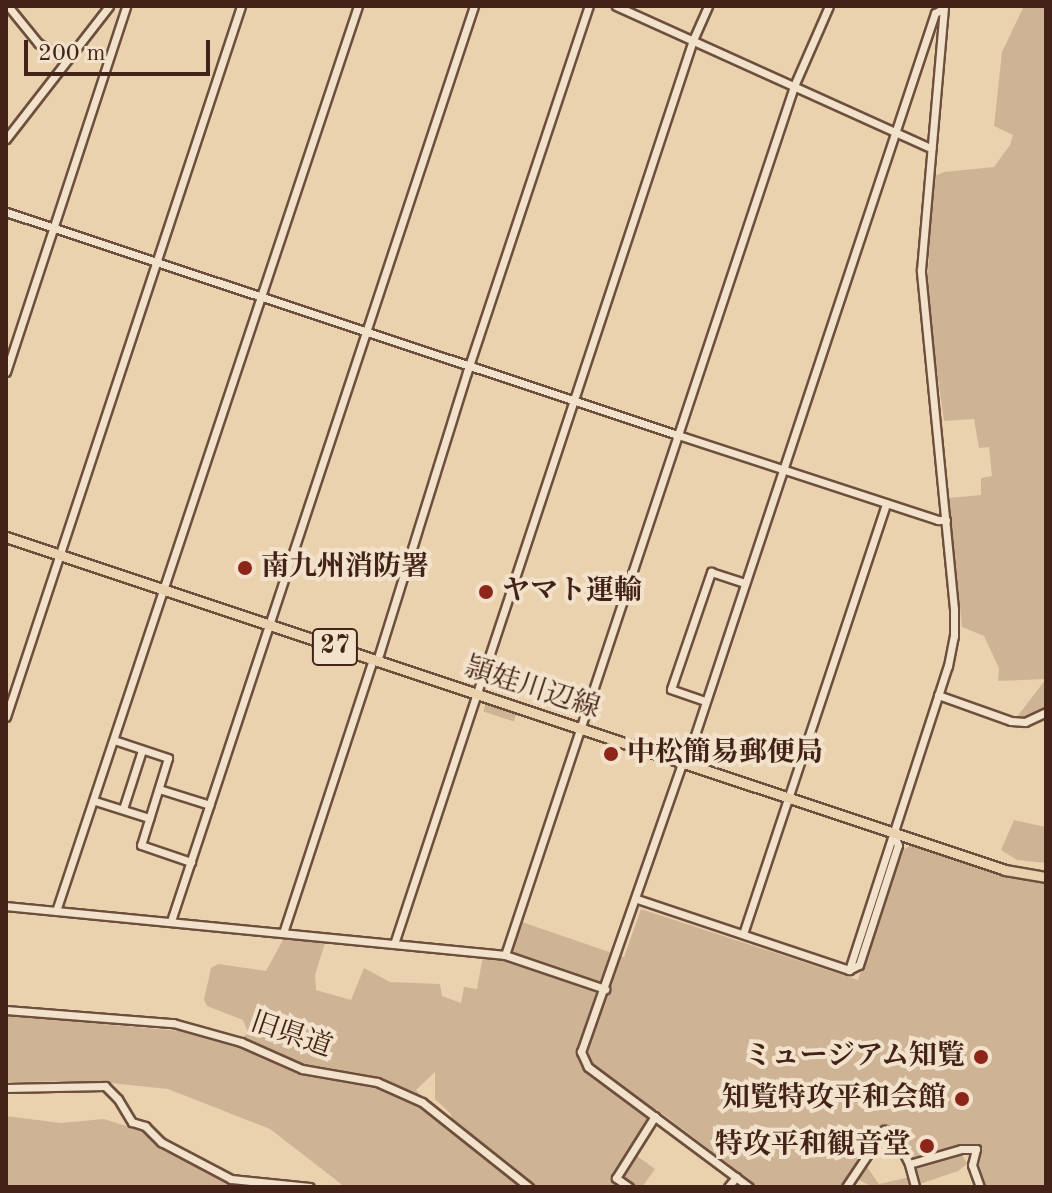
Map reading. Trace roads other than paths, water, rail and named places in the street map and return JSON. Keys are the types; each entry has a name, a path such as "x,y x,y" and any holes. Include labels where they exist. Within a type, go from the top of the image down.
{"main road":[{"name":"頴娃川辺線","path":"6,537 1005,870 1046,877"}],"street":[{"path":"8,6 38,43 66,60"},
{"path":"6,139 109,6"},
{"path":"6,372 126,6"},
{"path":"6,717 241,6"},
{"path":"56,911 358,6"},
{"path":"171,921 474,6"},
{"path":"283,933 589,6"},
{"path":"616,6 931,148"},
{"path":"394,944 693,40 708,6"},
{"path":"505,955 794,86 829,6"},
{"path":"749,1187 588,1067 581,1058 582,1046 605,989 705,701 935,13 944,8"},
{"path":"637,899 849,970 859,965 898,845 893,832 951,653 955,623 921,270 944,8"},
{"path":"6,212 678,435 946,520"},
{"path":"743,934 791,797 886,503"},
{"path":"705,701 671,689 711,572 744,583"},
{"path":"938,695 1011,721 1025,722 1046,712"},
{"path":"114,740 168,758 141,845 191,862"},
{"path":"123,809 142,750"},
{"path":"159,789 210,805"},
{"path":"95,801 149,818"},
{"path":"6,906 505,955 605,989"},
{"name":"旧県道","path":"6,1010 173,1023 241,1042 302,1069 377,1082 422,1102 529,1187"},
{"path":"6,1088 105,1086 118,1099 132,1122 231,1179 244,1183 310,1187"},
{"path":"629,1187 616,1178 655,1116"},
{"path":"846,1187 884,1130 899,1144 915,1187"},
{"path":"909,1164 961,1149 976,1149 972,1165 980,1187"},
{"path":"728,1187 736,1177"}],"place":[{"name":"南九州消防署","path":"245,568"},
{"name":"ヤマト運輸","path":"486,592"},
{"name":"中松簡易郵便局","path":"611,754"},
{"name":"ミュージアム知覧","path":"981,1057"},
{"name":"知覧特攻平和会館","path":"962,1099"},
{"name":"特攻平和観音堂","path":"927,1146"}]}
